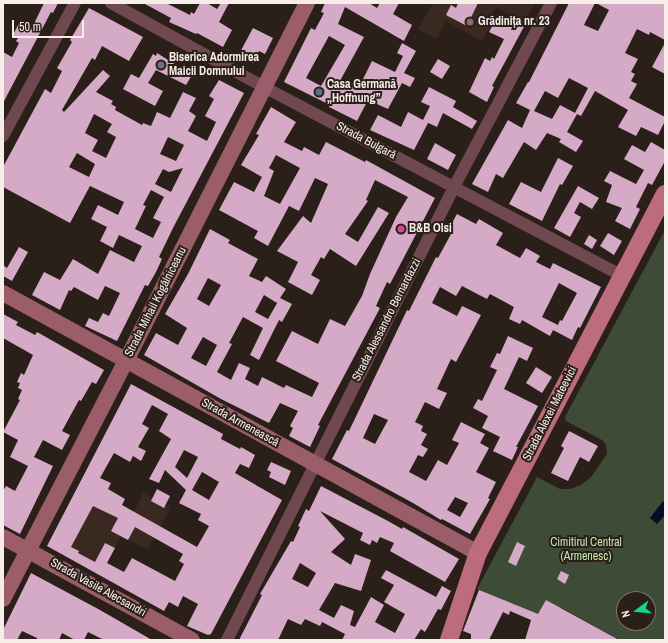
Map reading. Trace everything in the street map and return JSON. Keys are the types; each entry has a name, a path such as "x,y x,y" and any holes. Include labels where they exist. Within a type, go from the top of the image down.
{"main road":[{"name":"Strada Mihail Kogălniceanu","path":"3,599 126,361 307,3"},
{"name":"Strada Alexei Mateevici","path":"449,640 478,553 665,194"},
{"name":"Strada Armenească","path":"3,293 478,553"},
{"name":"Strada Vasile Alecsandri","path":"3,537 192,640"}],"street":[{"path":"3,136 75,3"},
{"name":"Strada Bulgară","path":"111,3 264,87 622,276"},
{"name":"Strada Alessandro Bernardazzi","path":"227,640 454,187 551,3"}],"shaded area":[{"name":"Grădinița nr. 23","path":"433,3 535,3 524,23 496,7 491,16 495,18 482,41 446,21 437,39 418,29"},
{"path":"79,484 134,512 143,493 170,508 148,550 121,536 100,575 47,546"}],"green space":[{"name":"Cimitirul Central (Armenesc)","path":"665,230 665,640 619,640 562,608 541,616 496,597 495,599 477,589 537,477 560,489 570,489 581,485 591,477 607,454 606,445 602,440 566,421 565,417"}],"water":[{"path":"663,501 665,503 665,515 657,524 650,518"}],"building":[{"path":"44,3 58,3 53,13 51,12 3,103 3,52 12,57 19,43 16,41 18,38 13,35 19,23 31,30"},
{"path":"143,3 166,3 190,15 191,12 194,14 200,3 207,3 217,9 221,3 229,3 219,22 232,30 223,47 197,33 196,34 169,22 171,18"},
{"path":"325,3 369,3 377,8 380,3 399,3 393,14 412,25 404,41 345,7 338,24 364,37 341,79 359,87 372,61 395,72 403,56 397,53 402,43 416,51 404,73 415,78 410,87 402,83 388,109 368,100 357,121 329,107 330,105 284,82 311,28 315,30 324,13 321,12","holes":["329,36 345,45 321,86 306,78"]},
{"path":"458,3 478,3 467,26 446,15 451,5 456,8"},
{"path":"569,3 595,3 584,25 598,31 609,10 596,3 665,3 665,40 650,32 649,35 637,29 625,53 638,59 631,72 635,74 631,81 637,84 629,98 665,117 665,121 658,135 641,127 636,136 618,127 628,110 595,91 581,116 577,114 567,132 583,141 576,152 559,142 561,139 547,133 536,150 524,142 503,178 496,174 488,192 472,184 508,120 522,128 530,110 516,103 529,82","holes":["569,78 588,88 575,113 560,105 552,119 534,111 545,91 558,98"]},
{"path":"89,8 143,37 129,61 102,46 95,60 92,58 62,110 64,112 103,70 110,76 96,92 113,101 111,104 116,107 115,110 142,125 143,123 151,126 157,112 170,118 183,92 196,98 189,111 196,116 188,131 207,141 216,122 205,116 214,99 209,96 219,80 244,93 173,228 159,257 162,259 156,272 148,286 145,285 117,341 85,326 89,318 98,322 103,313 109,316 120,293 105,286 98,300 74,287 71,291 69,290 60,310 32,295 44,272 60,280 73,259 98,274 110,250 134,262 142,246 119,235 113,248 100,241 107,227 91,219 98,205 118,215 124,202 90,186 70,223 3,187 3,167 45,89 51,93 62,71 57,68 72,42 70,40","holes":["94,114 112,124 107,132 116,137 106,158 92,151 98,140 85,133","168,137 184,145 176,161 160,154","77,153 95,164 89,177 69,167","183,168 171,192 155,184 163,169 169,172","151,190 164,197 153,218 161,222 153,238 135,229 146,206 143,205"]},
{"path":"512,16 526,23 492,86 494,87 487,102 469,92 485,58 490,61 492,57 494,59 504,39 489,32 496,19 507,24"},
{"path":"253,28 273,38 265,54 259,51 253,63 238,56"},
{"path":"665,43 665,74 652,67"},
{"path":"157,53 192,75 186,85 156,70 148,83 163,91 155,106 123,89 131,74 139,78 153,54 156,56"},
{"path":"438,59 450,66 442,79 430,72"},
{"path":"429,87 456,101 453,107 477,121 472,129 443,113 437,127 426,122 428,123 414,150 370,130 378,115 401,127 408,112 423,120 430,106 421,102"},
{"path":"271,107 296,122 284,142 302,151 304,147 319,155 326,142 365,162 366,160 435,198 390,284 387,282 376,306 380,308 318,425 320,426 310,447 289,436 293,428 290,426 298,411 280,403 269,423 221,399 144,355 156,333 178,345 187,328 165,314 188,274 210,229 230,240 228,243 258,259 249,276 262,282 266,276 286,289 280,298 292,304 282,322 279,320 259,360 250,355 263,328 243,317 229,343 232,344 217,372 231,380 239,363 250,368 245,379 258,386 262,377 284,388 286,385 312,397 319,383 276,361 292,331 318,344 330,319 345,326 362,296 370,274 396,217 408,197 375,180 366,200 368,201 345,234 358,242 378,207 389,213 356,266 330,249 324,259 321,257 311,275 320,280 312,295 288,282 298,262 277,251 303,216 311,223 328,184 315,178 299,211 289,206 268,246 254,238 258,231 219,210 234,182 254,192 262,177 241,165 259,135 256,134","holes":["276,155 300,168 280,204 264,196 274,171 269,168","208,278 221,285 209,306 197,299","264,295 277,303 280,298 268,319 255,312","203,337 217,345 206,366 191,358"]},
{"path":"651,142 665,150 665,161 652,185 648,183 636,207 640,209 630,229 615,221 622,208 606,202 612,185 604,181 610,171 636,184 644,170 624,159 632,145 645,152"},
{"path":"435,143 456,155 448,170 427,159"},
{"path":"558,158 573,166 562,185 560,184 542,221 509,204 521,182 541,192"},
{"path":"578,186 599,198 592,209 580,202 574,213 581,217 570,237 554,228"},
{"path":"457,214 476,224 479,219 503,233 496,245 520,258 526,248 540,256 536,262 550,269 553,263 601,287 580,328 578,327 572,340 553,330 550,336 522,320 520,324 509,319 514,307 490,294 487,299 462,286 456,296 440,287 432,303 457,316 462,306 481,315 456,362 451,359 437,389 447,393 439,409 425,402 415,422 423,426 421,431 427,434 421,445 428,449 423,457 418,455 409,472 426,481 438,460 447,465 459,443 452,440 461,422 485,434 480,443 489,448 476,472 496,482 488,498 490,499 470,534 442,519 441,520 332,459 347,430 349,431 407,310 409,311 436,257 438,258 451,234 447,232","holes":["559,283 577,293 562,321 560,320 558,325 542,317","374,414 388,420 375,444 363,438","455,497 468,503 460,517 447,510"]},
{"path":"608,233 622,241 614,255 600,246"},
{"path":"589,235 597,240 592,249 584,244"},
{"path":"19,247 28,252 12,281 3,276 3,265 7,268"},
{"path":"3,314 18,322 16,325 35,335 37,332 104,370 96,384 92,382 81,401 79,400 62,431 70,435 62,450 43,440 34,457 53,466 20,534 3,525 3,491 6,486 15,491 28,466 10,457 18,440 3,432 20,400 18,399 22,390 18,388 20,383 17,382 21,373 24,375 33,355 3,338"},
{"path":"508,336 533,348 527,361 519,357 504,389 538,406 516,447 518,447 512,460 493,451 500,437 482,428 488,416 473,408 478,399 482,401 497,370 490,367 497,353 500,354"},
{"path":"536,367 552,377 542,393 526,383"},
{"path":"131,384 223,434 221,439 240,449 241,447 255,455 249,468 240,464 235,473 282,500 211,634 208,635 187,626 198,604 183,596 178,607 169,602 164,611 47,546","holes":["152,405 168,414 159,431 171,439 149,479 159,483 165,470 186,490 179,503 201,514 198,520 209,526 197,547 122,505 125,499 108,489 111,483 100,478 114,453 130,462 133,456 141,461 146,451 138,447 149,428 142,424","184,450 198,457 187,478 175,467","202,472 219,482 209,500 192,490","93,506 118,518 111,531 128,540 135,527 183,554 179,561 184,564 175,581 132,558 124,572 107,563 115,548 105,543 95,562 78,553 79,551 71,547"]},
{"path":"569,431 598,446 589,462 580,457 568,481 551,473 564,448 561,446"},
{"path":"271,462 291,471 285,485 269,477 271,472 267,470"},
{"path":"321,486 402,529 403,527 459,559 445,582 390,551 394,543 380,537 377,543 372,540 370,545 360,540 363,533 320,511 345,539 331,552 351,565 355,554 371,560 361,591 335,583 319,610 334,618 341,605 354,611 350,625 355,627 371,597 384,605 375,622 395,633 405,614 384,602 394,585 381,578 386,570 436,597 442,586 451,591 441,610 438,609 425,632 421,629 414,640 342,640 345,634 322,622 320,626 305,619 301,625 288,619 278,640 239,640 262,595 260,594 291,541 293,542 300,527 298,526 306,509 309,511","holes":["300,563 316,573 308,587 292,579"]},
{"path":"157,489 170,496 164,508 151,501"},
{"path":"517,542 525,546 516,566 508,562"},
{"path":"561,571 569,575 565,584 557,579"},
{"path":"31,573 152,640 104,640 88,632 84,640 75,640 62,633 59,640 37,640 37,638 22,631 17,640 3,640 3,630"},
{"path":"479,590 538,614 546,600 619,640 525,640 531,620 510,611 509,615 503,612 489,640 471,640 471,634 463,631"}],"place":[{"name":"Grădinița nr. 23","path":"470,22"},
{"name":"Biserica Adormirea Maicii Domnului","path":"161,65"},
{"name":"Casa Germană „Hoffnung”","path":"319,92"},
{"name":"B&B Olsi","path":"401,229"}]}
